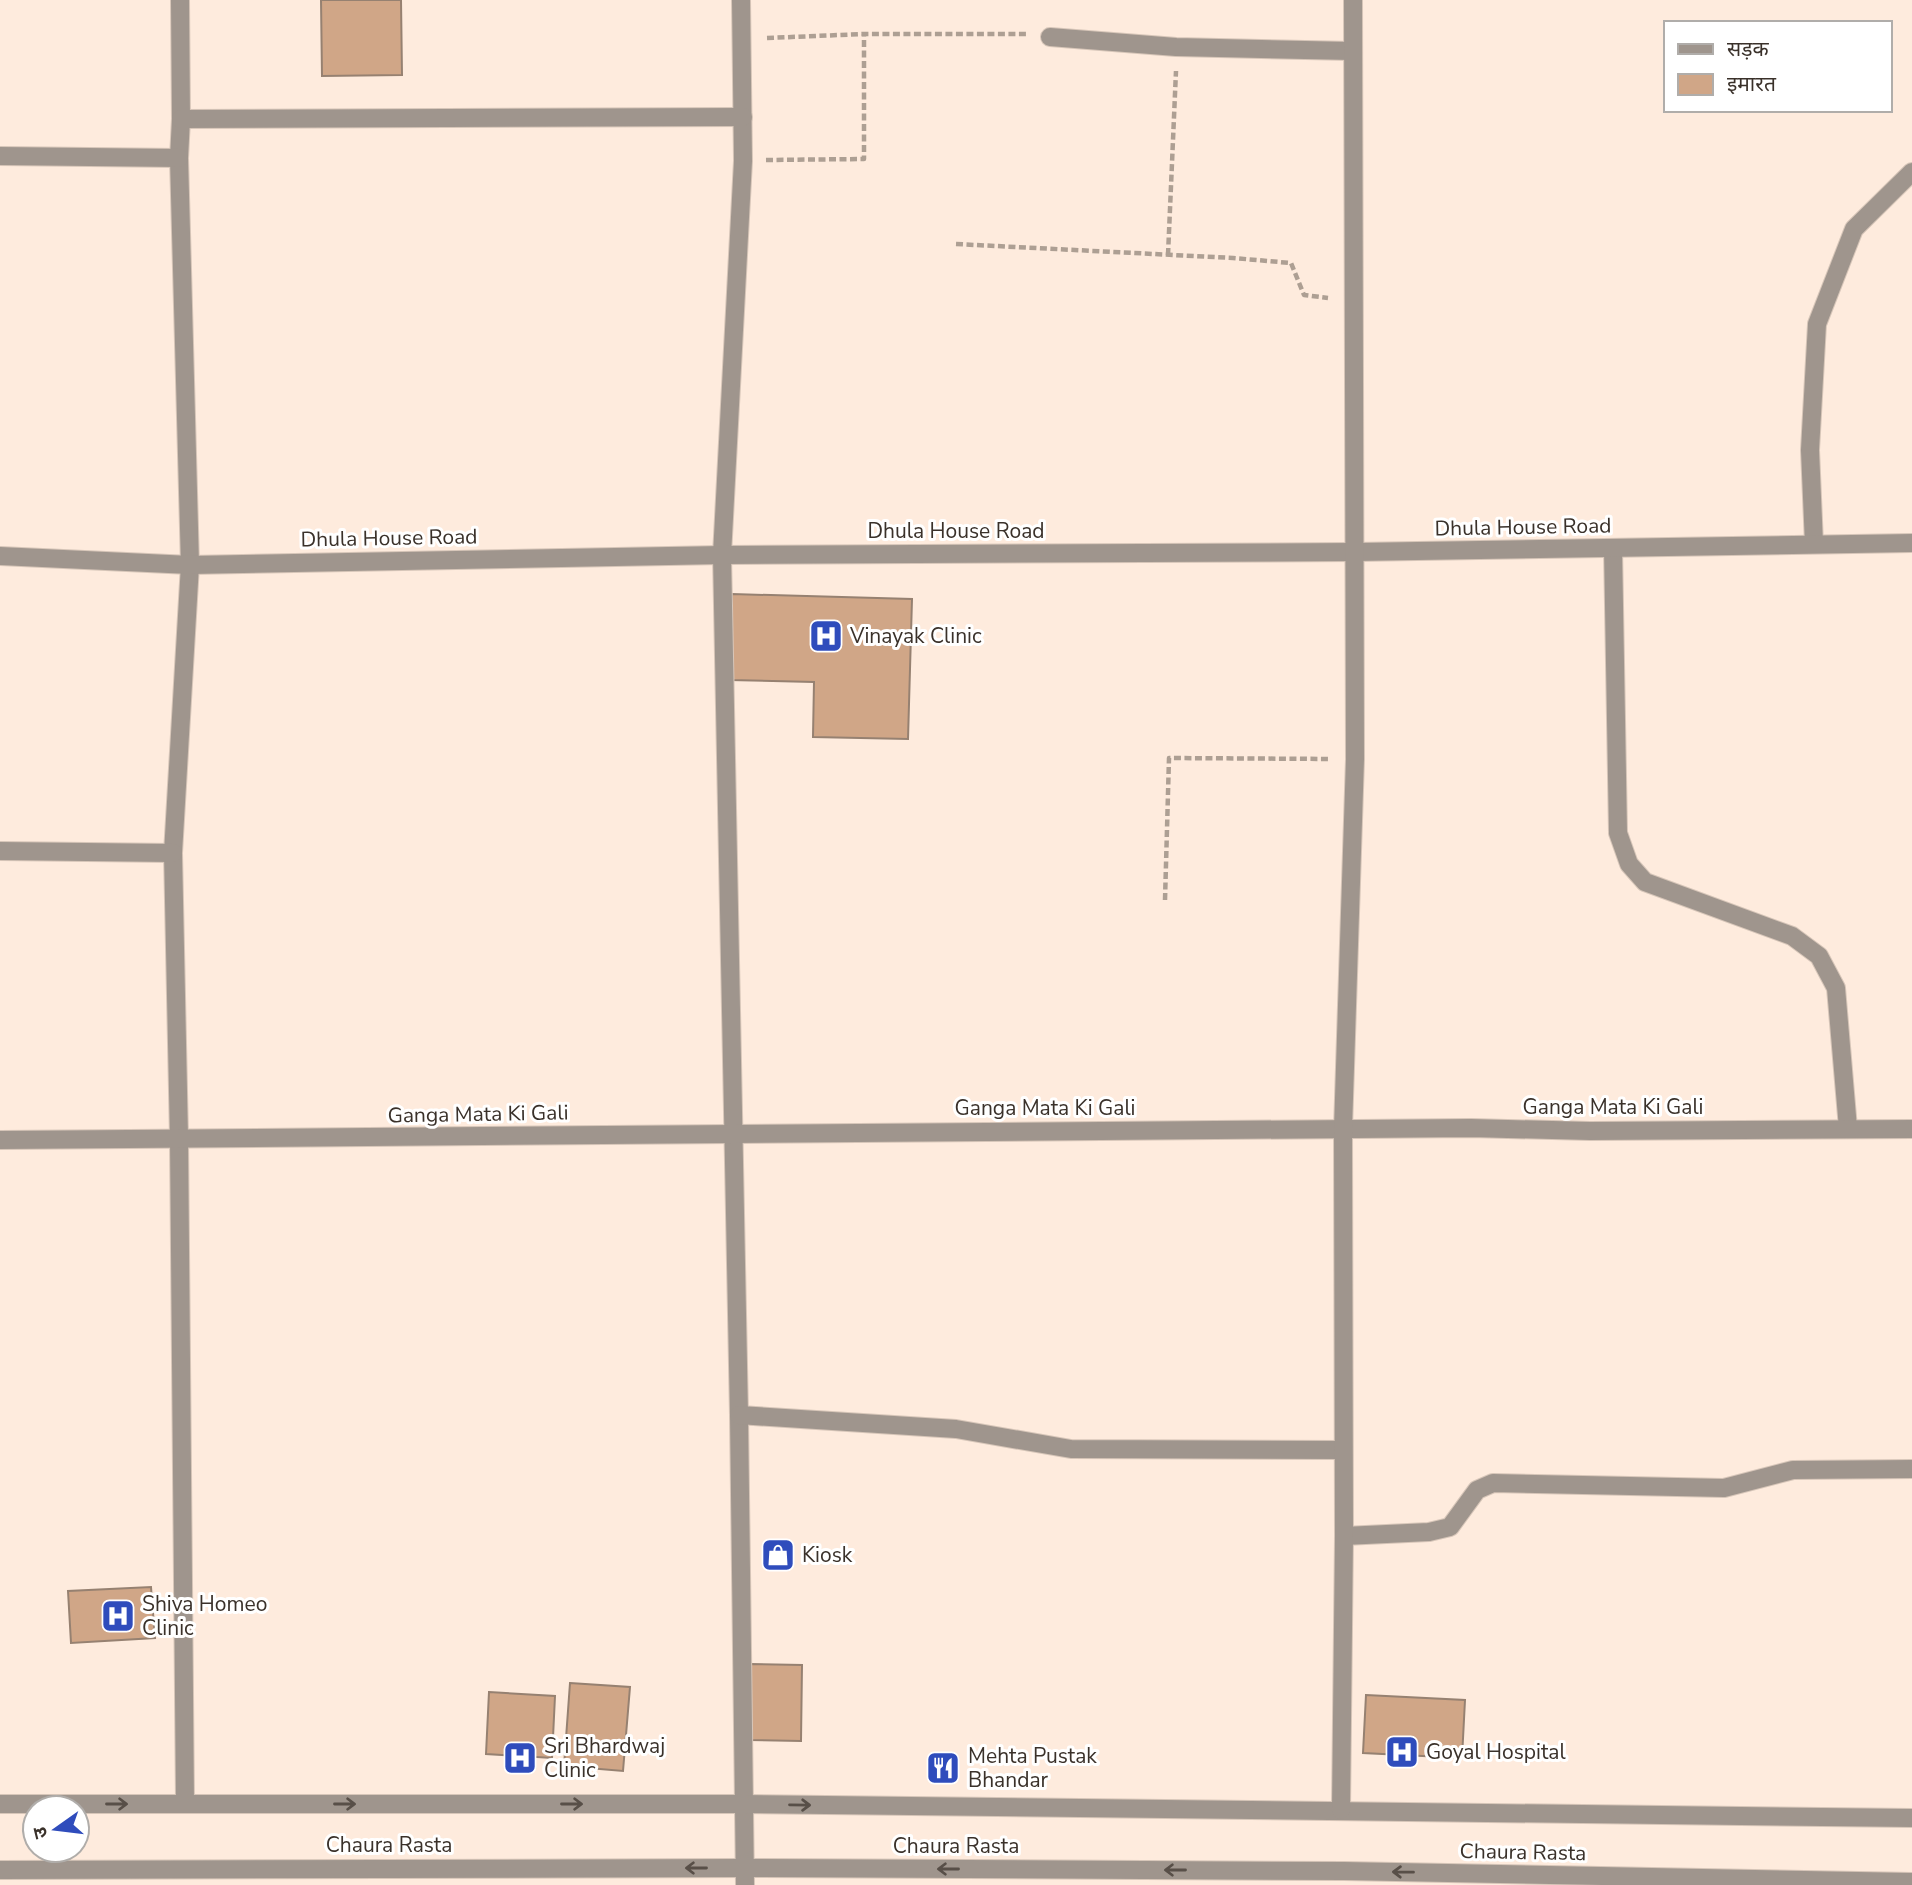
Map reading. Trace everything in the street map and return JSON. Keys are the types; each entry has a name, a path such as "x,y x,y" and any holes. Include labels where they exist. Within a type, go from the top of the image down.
{"street":[{"path":"180,0 181,119 178,158 190,565 173,853 179,1138 185,1804"},
{"path":"741,0 743,160 722,555 745,1876"},
{"path":"1341,1810 1345,1536 1343,1129 1355,759 1353,0"},
{"path":"1049,37 1176,47 1352,51"},
{"path":"181,119 743,117"},
{"path":"0,156 178,158"},
{"path":"1814,544 1810,450 1817,324 1854,229 1912,172"},
{"name":"Dhula House Road","path":"0,556 190,565 722,555 1355,552 1912,543"},
{"path":"1613,548 1618,833 1629,864 1646,883 1792,936 1819,957 1836,988 1847,1129"},
{"path":"0,851 173,853"},
{"name":"Ganga Mata Ki Gali","path":"0,1140 1343,1129 1912,1129"},
{"path":"739,1415 956,1429 1071,1449 1343,1450"},
{"path":"1345,1536 1429,1532 1450,1527 1477,1490 1493,1483 1724,1488 1793,1470 1912,1469"},
{"name":"Chaura Rasta","path":"0,1804 743,1804 1912,1818"},
{"name":"Chaura Rasta","path":"0,1870 186,1877 745,1876 1912,1882"}],"path":[{"path":"741,38 1013,33 1049,37"},
{"path":"743,160 864,159 864,34"},
{"path":"1168,255 1176,47"},
{"path":"956,244 1291,263 1304,295 1353,300"},
{"path":"1165,900 1169,758 1355,759"}],"building":[{"path":"321,0 401,0 402,75 322,76"},
{"path":"732,594 912,599 908,739 813,737 814,682 730,680"},
{"path":"151,1587 155,1638 71,1643 68,1591"},
{"path":"750,1664 802,1665 801,1741 749,1740"},
{"path":"570,1683 630,1687 623,1771 564,1766"},
{"path":"489,1692 555,1696 552,1758 486,1754"},
{"path":"1366,1695 1465,1700 1462,1758 1363,1753"}],"place":[{"name":"Vinayak Clinic","path":"826,636"},
{"name":"Kiosk","path":"778,1555"},
{"name":"Shiva Homeo Clinic","path":"118,1616"},
{"name":"Goyal Hospital","path":"1402,1752"},
{"name":"Sri Bhardwaj Clinic","path":"520,1758"},
{"name":"Mehta Pustak Bhandar","path":"943,1768"}]}
